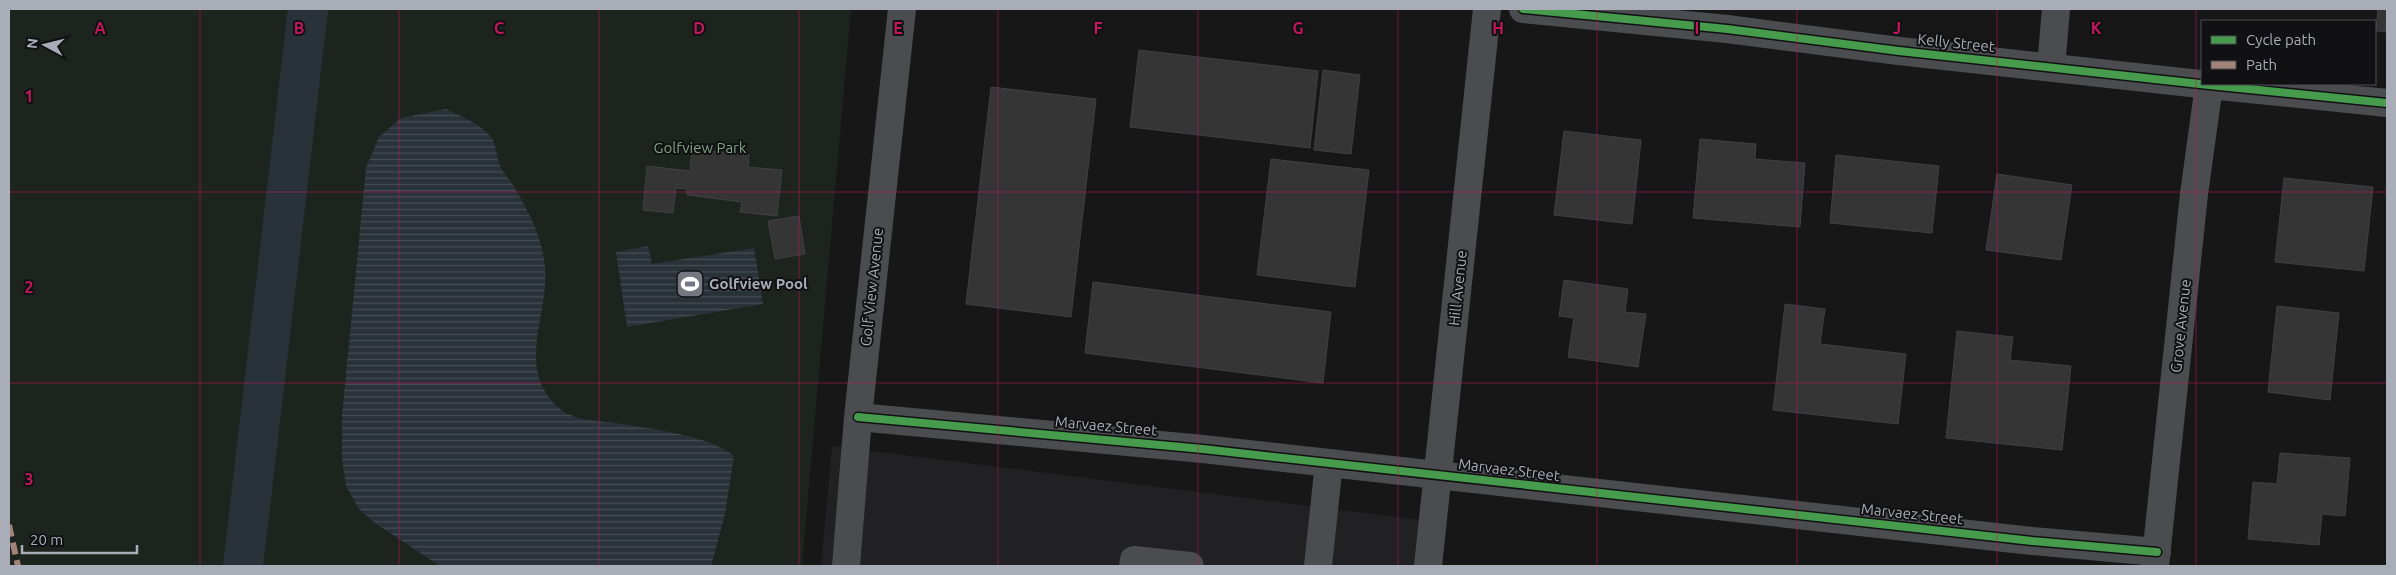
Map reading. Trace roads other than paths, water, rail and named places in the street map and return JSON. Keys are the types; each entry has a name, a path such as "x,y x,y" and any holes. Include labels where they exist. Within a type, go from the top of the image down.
{"street":[{"name":"Golf View Avenue","path":"846,566 858,417 902,9"},
{"name":"Hill Avenue","path":"1428,566 1487,9"},
{"name":"Kelly Street","path":"1523,9 1727,29 2201,84"},
{"path":"2051,67 2056,9"},
{"name":"Kelly Street","path":"2208,85 2387,103"},
{"name":"Grove Avenue","path":"2156,559 2194,194 2208,85"},
{"name":"Marvaez Street","path":"858,417 1439,475 2032,541 2156,559"},
{"path":"1318,566 1329,463"},
{"path":"1133,566 1134,560 1190,566"}],"waterway":[{"path":"243,566 308,9"}],"place":[{"name":"Golfview Pool","path":"690,284"}],"park label":[{"name":"Golfview Park","path":"700,148"}]}
